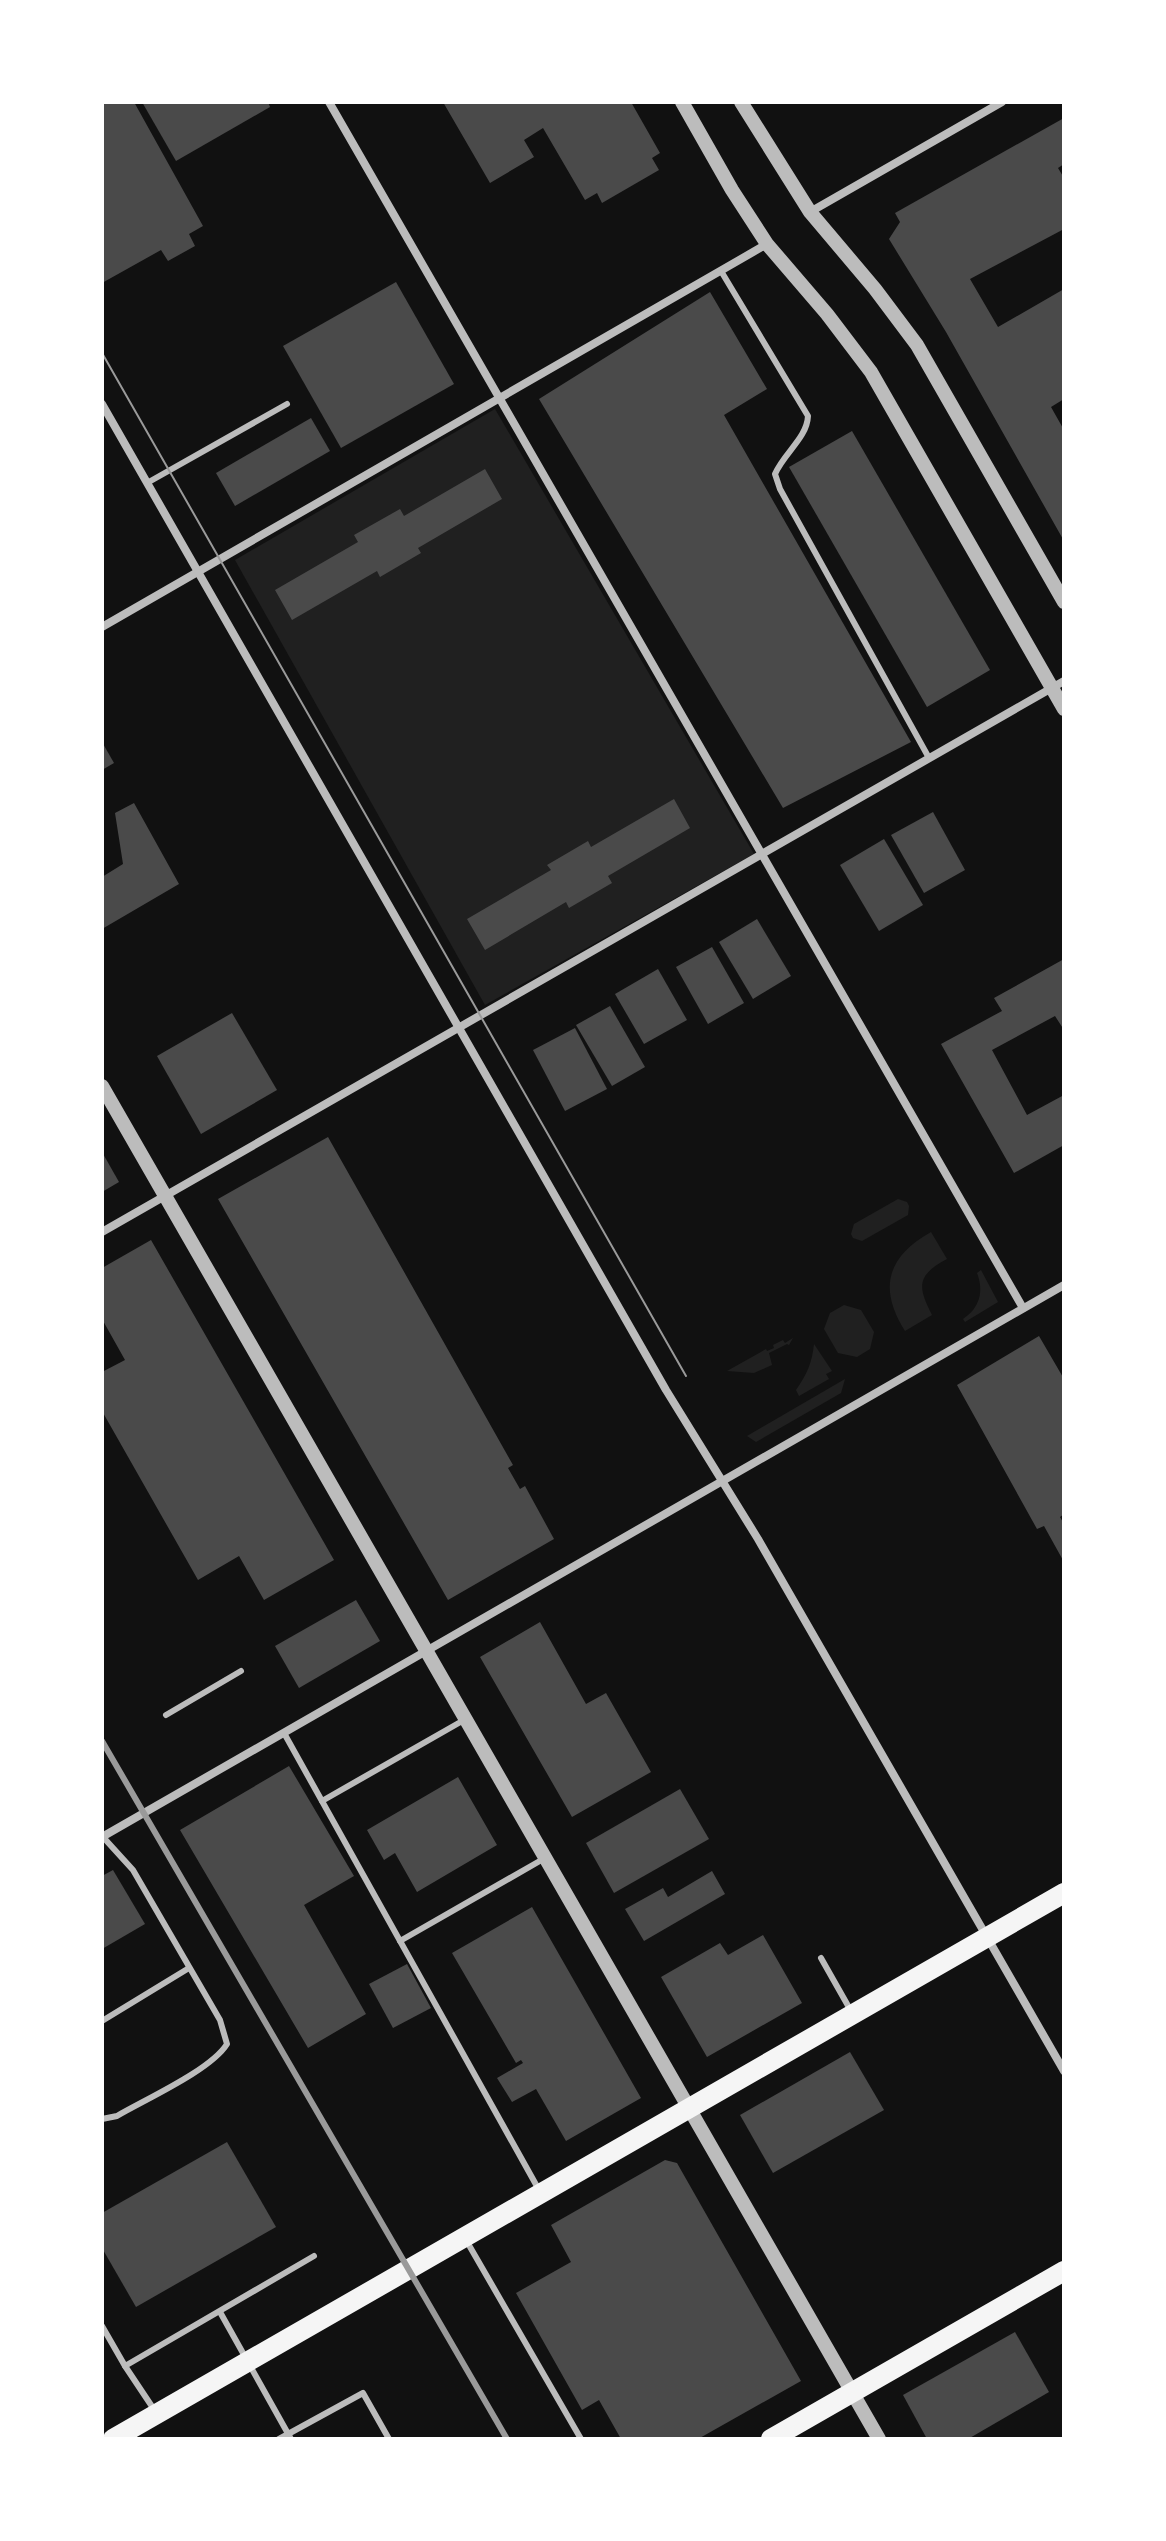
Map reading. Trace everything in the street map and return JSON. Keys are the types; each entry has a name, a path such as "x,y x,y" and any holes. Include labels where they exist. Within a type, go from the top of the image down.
{"main road":[{"path":"113,2439 1064,1893"},
{"path":"771,2439 1064,2271"}],"street":[{"path":"329,102 1023,1308"},
{"path":"682,102 767,244 827,314 871,372 1058,684 1064,709"},
{"path":"741,102 810,212 917,345 1064,602"},
{"path":"810,212 1002,102"},
{"path":"102,627 767,244"},
{"path":"102,404 666,1390 723,1480 1064,2071"},
{"path":"102,1232 1058,684"},
{"path":"102,1086 879,2439"},
{"path":"102,1836 1064,1285"}],"lane":[{"path":"721,271 808,416 808,428 788,451 775,474 780,489 929,758"},
{"path":"147,483 287,404"},
{"path":"166,1715 241,1671"},
{"path":"322,1801 465,1719"},
{"path":"284,1733 541,2193"},
{"path":"102,1836 133,1870 220,2020 227,2044 221,2055 206,2065 117,2116 102,2119"},
{"path":"400,1941 545,1858"},
{"path":"821,1958 853,2014"},
{"path":"102,2021 189,1968"},
{"path":"464,2237 581,2439"},
{"path":"125,2366 314,2256"},
{"path":"220,2312 290,2436"},
{"path":"102,2326 157,2414"},
{"path":"279,2439 290,2436 363,2393 389,2439"}],"shaded area":[{"path":"495,409 754,854 485,1005 235,560"},
{"path":"898,1199 907,1202 908,1215 862,1241 853,1238 854,1224"},
{"path":"931,1232 947,1259 930,1270 923,1282 922,1289 932,1315 905,1331 891,1301 891,1275 905,1252"},
{"path":"981,1270 998,1302 965,1322 963,1319 979,1299 977,1273"},
{"path":"844,1305 861,1310 874,1332 870,1349 857,1357 838,1353 824,1329 830,1313"},
{"path":"793,1338 789,1345 769,1353 772,1365 754,1373 727,1371 766,1349 774,1348 773,1345 783,1340 785,1343"},
{"path":"814,1344 832,1371 826,1374 829,1379 799,1396 796,1390 808,1368"},
{"path":"845,1379 841,1393 756,1442 747,1436"}],"building":[{"path":"102,102 134,102 203,226 189,234 195,246 168,261 161,250 102,283"},
{"path":"142,102 268,102 270,107 176,161"},
{"path":"443,102 631,102 660,153 652,158 659,170 602,203 597,193 585,200 543,128 524,140 534,157 490,183"},
{"path":"1064,118 1064,164 1058,168 1064,178 1064,229 970,279 998,327 1064,289 1064,399 1051,407 1064,430 1064,541 946,332 889,239 900,222 895,213"},
{"path":"396,282 454,384 341,448 283,346"},
{"path":"710,292 767,389 724,415 911,742 783,808 539,399"},
{"path":"311,418 330,451 235,506 216,473"},
{"path":"852,431 990,670 927,707 789,467"},
{"path":"485,469 502,499 418,548 421,553 380,577 377,571 292,620 275,590 358,542 354,535 400,509 404,516"},
{"path":"102,742 114,763 102,770"},
{"path":"674,799 690,828 608,876 612,883 569,908 566,902 485,950 467,919 551,870 547,865 588,841 591,847"},
{"path":"134,803 179,884 102,929 102,877 123,864 115,813"},
{"path":"933,812 965,870 924,893 891,835"},
{"path":"884,839 923,905 879,931 840,865"},
{"path":"757,919 791,976 753,999 719,942"},
{"path":"712,947 744,1003 708,1024 676,967"},
{"path":"1064,959 1064,1030 1055,1016 992,1050 1027,1115 1064,1095 1064,1145 1014,1173 941,1044 1002,1011 994,998"},
{"path":"658,969 687,1020 644,1044 615,994"},
{"path":"610,1006 645,1067 612,1086 576,1025"},
{"path":"232,1013 277,1090 201,1134 157,1056"},
{"path":"575,1028 607,1089 565,1111 533,1050"},
{"path":"328,1137 513,1465 508,1468 520,1489 525,1486 554,1539 448,1600 218,1199"},
{"path":"102,1152 119,1182 102,1192"},
{"path":"151,1240 334,1560 264,1600 239,1556 198,1580 102,1411 102,1372 125,1360 102,1319 102,1268"},
{"path":"1039,1336 1064,1379 1064,1514 1060,1517 1064,1524 1064,1562 1044,1526 1037,1529 957,1385"},
{"path":"356,1600 380,1641 299,1688 275,1646"},
{"path":"540,1622 586,1704 606,1693 651,1772 572,1817 480,1657"},
{"path":"289,1766 354,1876 304,1905 366,2014 308,2048 180,1830"},
{"path":"458,1777 497,1845 417,1892 395,1853 384,1860 367,1830"},
{"path":"680,1789 709,1839 614,1893 586,1843"},
{"path":"113,1870 145,1924 102,1949 102,1876"},
{"path":"712,1871 725,1894 644,1941 625,1909 663,1888 668,1897"},
{"path":"532,1907 641,2098 566,2141 536,2089 512,2102 497,2078 523,2063 521,2060 516,2063 452,1953"},
{"path":"763,1935 802,2003 707,2057 661,1977 720,1943 728,1955"},
{"path":"407,1964 431,2008 393,2028 369,1984"},
{"path":"850,2052 884,2110 773,2173 740,2115"},
{"path":"227,2142 276,2227 136,2307 102,2248 102,2213"},
{"path":"665,2160 677,2163 801,2381 698,2439 621,2439 599,2400 582,2410 516,2293 571,2262 551,2225"},
{"path":"1015,2332 1049,2392 968,2439 927,2439 903,2395"}],"tram line":[{"path":"102,353 686,1376"}],"railway":[{"path":"102,1741 507,2439"}]}
